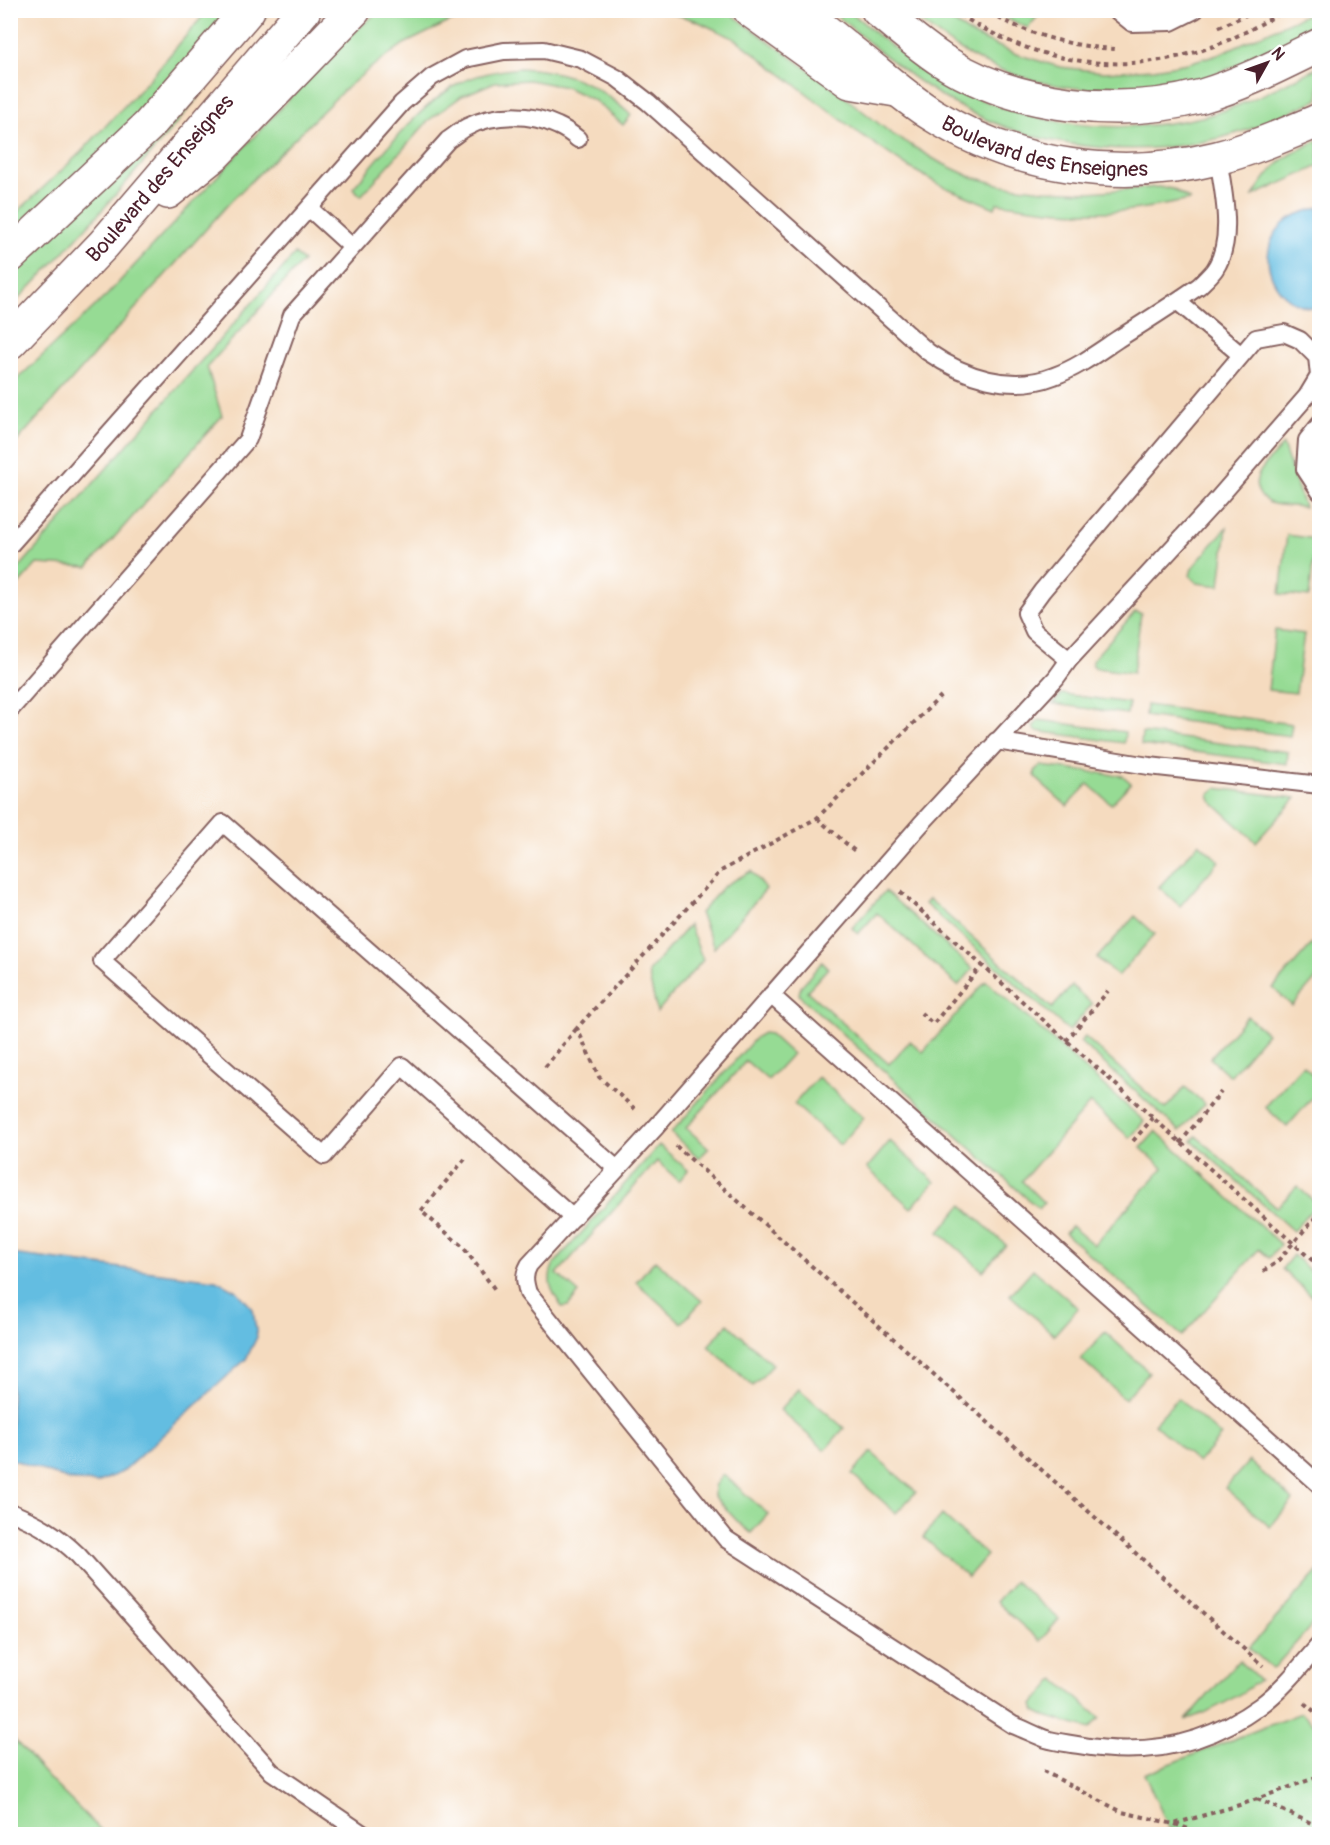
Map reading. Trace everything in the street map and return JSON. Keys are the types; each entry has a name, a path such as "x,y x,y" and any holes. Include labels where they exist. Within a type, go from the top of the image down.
{"street":[{"name":"Boulevard des Enseignes","path":"10,256 148,126 248,10"},
{"name":"Boulevard des Enseignes","path":"10,342 104,244 304,10"},
{"path":"104,244 214,155 354,10"},
{"path":"750,10 850,82 899,90"},
{"name":"Boulevard des Enseignes","path":"800,10 932,115 968,135 1006,150 1047,162 1088,168 1129,170 1171,167 1218,158 1279,138 1320,120"},
{"name":"Boulevard des Enseignes","path":"878,10 943,62 978,79 1015,93 1053,102 1090,107 1165,104 1202,96 1238,84 1320,45"}],"lane":[{"path":"1116,10 1132,23 1171,22 1176,14 1196,10"},
{"path":"10,545 402,103 432,77 465,59 504,51 544,50 580,58 617,78 928,352 962,372 987,380 1013,383 1039,381 1053,377 1077,366 1199,286 1215,268 1225,243 1226,210 1218,158"},
{"path":"10,710 248,439 292,315 448,140 468,127 490,118 513,116 536,118 559,126 578,138"},
{"path":"309,208 352,247"},
{"path":"1177,302 1241,355"},
{"path":"1069,660 1034,631 1026,613 1057,573 1256,338 1284,333 1300,340 1317,357 1319,376 1307,396 1214,503 996,741 656,1127 529,1266 525,1273 525,1282 528,1293 726,1539 1012,1725 1047,1739 1097,1748 1145,1750 1181,1744 1215,1732 1261,1705 1284,1685 1320,1644"},
{"path":"1320,424 1307,440 1305,469 1320,492"},
{"path":"996,741 1149,766 1320,784"},
{"path":"573,1218 402,1066 324,1156 102,962 223,823 617,1169"},
{"path":"771,995 1320,1485"},
{"path":"10,1512 34,1521 58,1536 78,1555 272,1772 363,1834"}],"path":[{"path":"527,1089 577,1028 721,871 817,818 943,694"},
{"path":"817,818 1320,1267"},
{"path":"921,1013 933,1024 982,965"},
{"path":"1066,1041 1108,992"},
{"path":"577,1028 599,1077 1320,1716"},
{"path":"1180,1143 1221,1092"},
{"path":"1133,1141 1153,1118"},
{"path":"482,1138 421,1211 463,1247 498,1294"},
{"path":"1263,1272 1276,1263 1320,1212"},
{"path":"1037,1767 1122,1812 1174,1824 1202,1834"},
{"path":"1174,1824 1257,1799 1320,1776"},
{"path":"1257,1799 1320,1827"}],"green space":[{"path":"845,10 897,50 957,88 989,103 1059,122 1095,126 1131,126 1202,117 1247,102 1319,67 1319,99 1253,128 1215,139 1176,146 1136,149 1057,142 1019,132 946,99 901,69 831,11"},
{"path":"207,11 232,11 161,94 11,241 11,218 81,152 147,82"},
{"path":"264,11 271,11 144,162 46,271 11,306 10,276 37,252"},
{"path":"379,11 480,11 449,22 404,44 344,90 232,200 11,448 11,385 107,295 340,44"},
{"path":"664,11 727,11 823,80 892,134 939,162 969,176 1002,185 1044,190 1089,192 1159,187 1173,189 1190,200 1110,212 1060,211 997,203 995,208 940,185 905,165 856,131 737,40 697,21"},
{"path":"906,11 936,11 973,35 1016,54 1060,67 1104,72 1154,69 1188,63 1221,53 1314,11 1319,11 1320,28 1228,69 1184,83 1152,88 1086,89 1053,85 1021,77 990,65 962,51"},
{"path":"989,11 1042,11 1028,28"},
{"path":"520,68 553,72 580,80 605,94 631,115 623,125 595,101 566,87 529,80 495,82 462,96 429,120 361,196 353,188 405,128 450,89 479,75"},
{"path":"1319,140 1319,166 1253,196 1267,176 1281,162"},
{"path":"295,254 303,261 207,367 222,416 88,567 37,564 11,593 11,577"},
{"path":"1283,445 1304,507 1270,503 1261,496 1256,487 1263,467"},
{"path":"1227,527 1220,586 1197,583 1190,576 1192,568"},
{"path":"1287,535 1316,539 1309,597 1280,594"},
{"path":"1135,612 1141,613 1133,673 1096,668 1092,664 1093,659"},
{"path":"1275,630 1304,634 1296,693 1268,690"},
{"path":"1062,694 1129,703 1127,714 1053,704"},
{"path":"1146,705 1292,724 1290,736 1145,716"},
{"path":"1039,720 1125,732 1124,743 1036,731 1033,727"},
{"path":"1142,733 1288,752 1287,764 1141,745"},
{"path":"1041,766 1123,776 1131,783 1111,804 1088,784 1067,806 1036,778 1037,768"},
{"path":"1216,788 1296,798 1256,842 1211,801 1209,795"},
{"path":"1199,843 1219,861 1180,906 1159,887"},
{"path":"751,871 766,889 714,948 700,913 724,886"},
{"path":"885,891 973,969 958,986 877,913 858,934 852,928"},
{"path":"929,899 1052,1008 1072,986 1092,1004 1069,1031 925,904"},
{"path":"1135,916 1155,934 1118,976 1097,958"},
{"path":"689,925 703,960 657,1012 648,972"},
{"path":"1312,944 1319,950 1319,975 1292,1006 1273,988"},
{"path":"822,962 828,968 807,991 889,1064 910,1041 923,1052 986,981 1144,1121 1130,1138 1090,1103 1022,1181 1044,1203 1039,1209 802,998 799,994 801,986"},
{"path":"1247,1016 1267,1033 1230,1076 1210,1058"},
{"path":"763,1033 770,1034 792,1054 768,1080 746,1061 686,1128 709,1148 699,1158 671,1133 756,1037"},
{"path":"1085,1037 1165,1109 1185,1087 1205,1104 1180,1131 1080,1042"},
{"path":"1303,1065 1319,1081 1319,1090 1287,1127 1265,1107"},
{"path":"818,1077 864,1118 840,1145 794,1104"},
{"path":"1156,1131 1281,1245 1269,1258 1259,1249 1182,1336 1065,1233 1071,1226 1094,1245 1163,1168 1141,1148"},
{"path":"1196,1136 1277,1208 1297,1186 1317,1204 1293,1231 1192,1141"},
{"path":"890,1141 935,1182 911,1208 867,1168"},
{"path":"659,1145 688,1170 679,1181 657,1161 557,1274 579,1293 568,1306 562,1307 550,1281 554,1264"},
{"path":"962,1205 1006,1245 983,1271 939,1232"},
{"path":"1293,1255 1319,1279 1319,1303 1282,1269"},
{"path":"655,1260 702,1301 682,1323 636,1282"},
{"path":"1033,1269 1078,1308 1054,1335 1010,1295"},
{"path":"728,1324 773,1365 753,1386 708,1346"},
{"path":"1105,1332 1149,1372 1125,1399 1081,1359"},
{"path":"799,1389 844,1428 825,1450 780,1410"},
{"path":"1178,1398 1221,1436 1198,1463 1154,1424"},
{"path":"871,1452 916,1492 896,1513 852,1474"},
{"path":"1249,1461 1293,1500 1270,1527 1225,1488"},
{"path":"723,1474 768,1514 751,1533 714,1496 714,1486"},
{"path":"942,1515 987,1555 968,1577 923,1537"},
{"path":"1319,1570 1319,1617 1273,1669 1249,1648"},
{"path":"1015,1581 1059,1619 1040,1641 996,1602"},
{"path":"1239,1660 1260,1680 1225,1703 1186,1720"},
{"path":"1055,1679 1100,1718 1090,1729 1035,1711 1033,1705"},
{"path":"1301,1713 1319,1728 1319,1834 1192,1834 1169,1828 1144,1774"},
{"path":"11,1736 51,1781 105,1834 11,1834"}],"water":[{"path":"1319,207 1319,308 1304,306 1291,300 1280,291 1269,265 1269,251 1273,238 1286,221"},
{"path":"11,1254 216,1280 237,1291 253,1309 257,1337 246,1359 122,1472 97,1483 69,1480 11,1459"}]}
